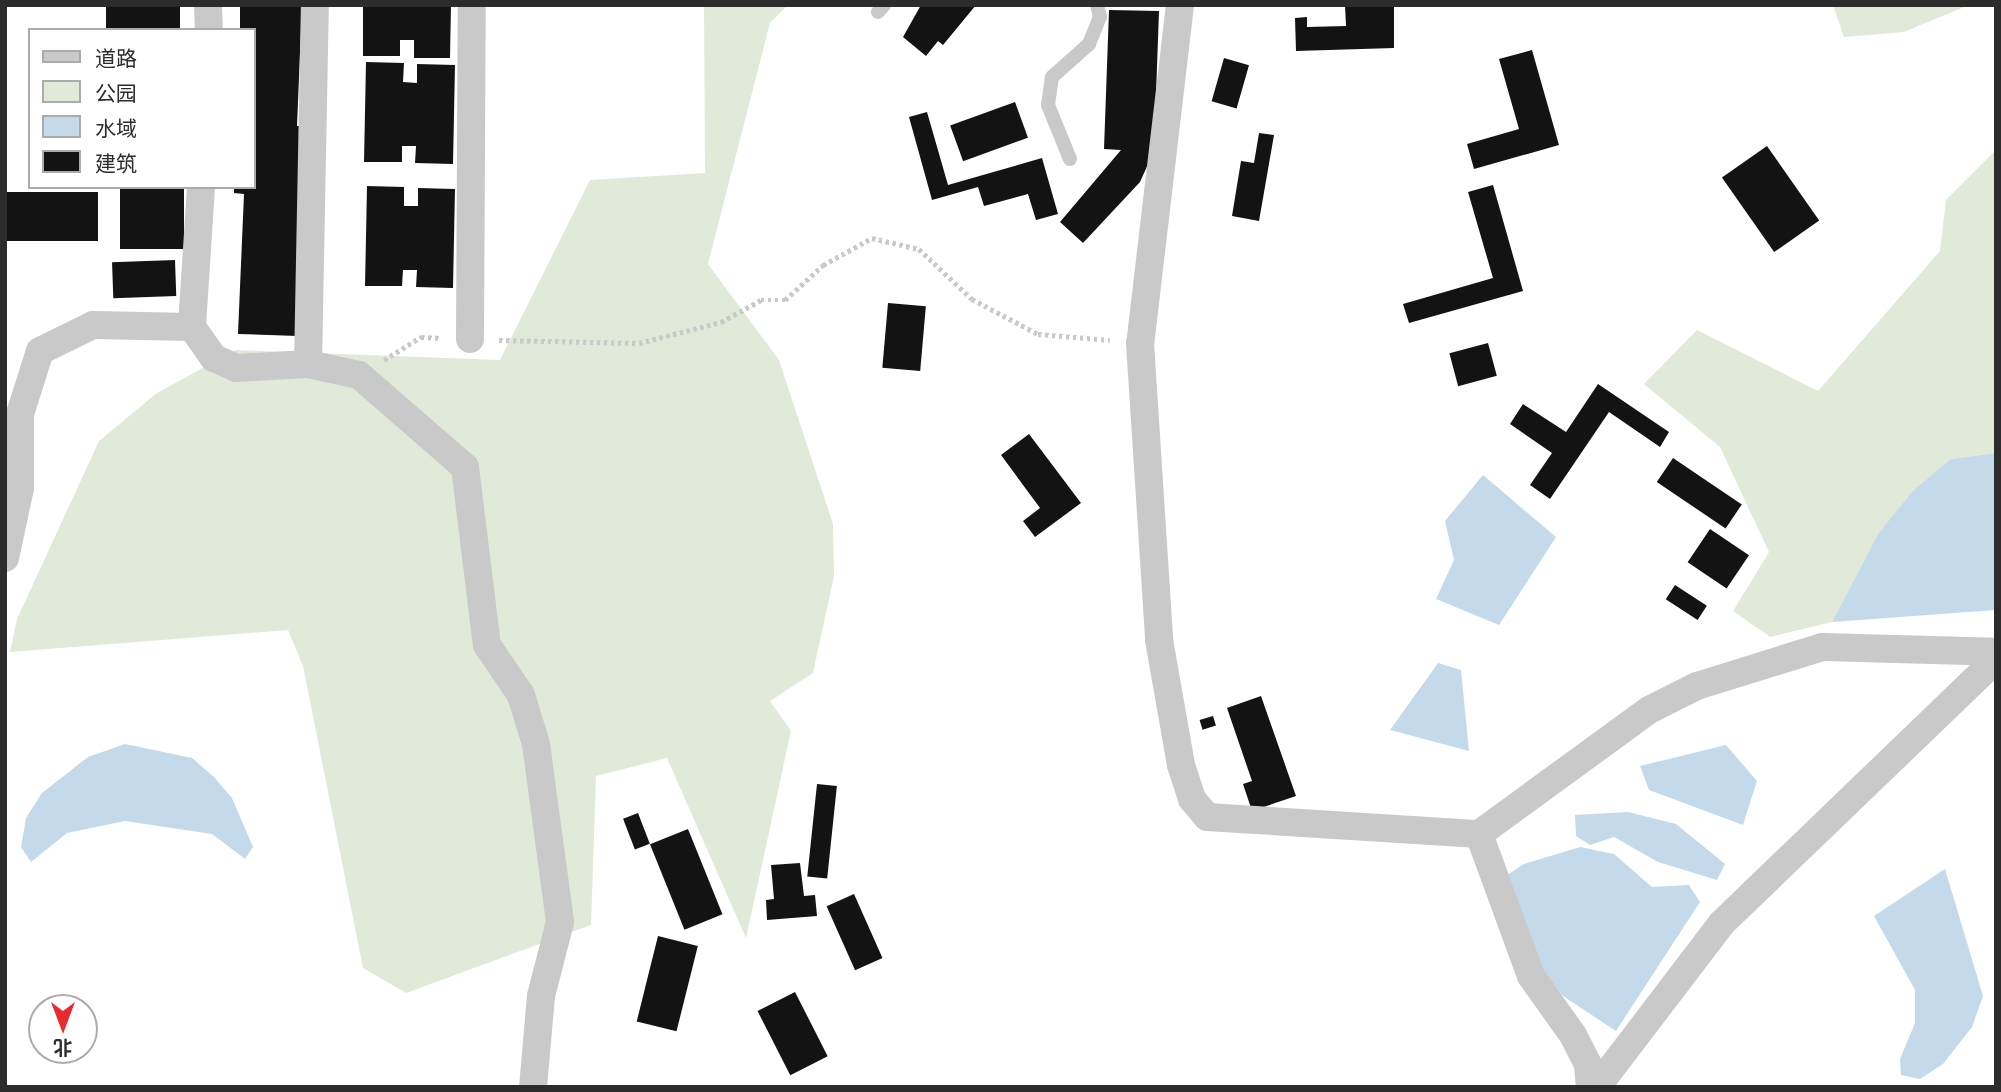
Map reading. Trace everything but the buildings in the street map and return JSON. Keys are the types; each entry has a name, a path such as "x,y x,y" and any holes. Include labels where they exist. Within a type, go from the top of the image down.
{"street":[{"path":"208,5 209,28"},
{"path":"309,364 315,5"},
{"path":"470,339 472,5"},
{"path":"1180,5 1140,343 1159,640 1192,799 1207,817 1254,825 1479,834 1648,710 1697,686 1822,647 1996,652"},
{"path":"201,189 192,327 214,358 236,368 309,364 359,375 465,467 487,645 521,695 536,744 560,922 541,996 533,1087"},
{"path":"5,558 20,488 20,414 40,351 93,325 192,327"},
{"path":"1597,1087 1721,924 1996,659"},
{"path":"1479,834 1531,976 1573,1035 1588,1065 1590,1087"}],"lane":[{"path":"1070,159 1048,105 1052,77 1089,44 1100,16 1097,5"}],"path":[{"path":"359,375 421,337 639,344 721,322 761,300 785,300 823,265 872,238 919,248 972,299 1038,334 1140,343"}],"green space":[{"path":"704,5 788,5 770,23 708,264 779,360 833,524 834,576 813,673 770,701 791,731 746,938 667,758 596,776 591,925 406,993 363,968 303,666 288,630 10,652 17,619 99,441 157,393 236,350 500,360 590,180 705,173"},
{"path":"1833,5 1969,5 1904,32 1844,37"},
{"path":"1996,150 1996,453 1951,459 1878,534 1832,622 1770,637 1733,611 1769,552 1720,447 1644,384 1697,330 1818,391 1940,251 1946,200"}],"water":[{"path":"1996,453 1996,610 1832,622 1878,534 1913,491 1951,459"},
{"path":"1483,475 1556,537 1499,625 1436,599 1454,560 1445,521"},
{"path":"1438,663 1461,670 1469,751 1390,730"},
{"path":"125,744 192,758 214,777 232,798 253,847 245,859 212,834 125,821 67,833 31,862 21,847 26,818 42,793 88,757"},
{"path":"1726,745 1757,781 1743,825 1649,790 1640,766"},
{"path":"1628,812 1676,824 1725,864 1717,880 1658,862 1614,837 1590,845 1576,836 1575,815"},
{"path":"1580,847 1614,854 1652,887 1689,885 1700,902 1616,1031 1563,996 1539,967 1504,877 1524,864"},
{"path":"1945,869 1983,996 1972,1027 1943,1064 1920,1079 1901,1075 1900,1059 1915,1023 1915,990 1874,916"}]}
